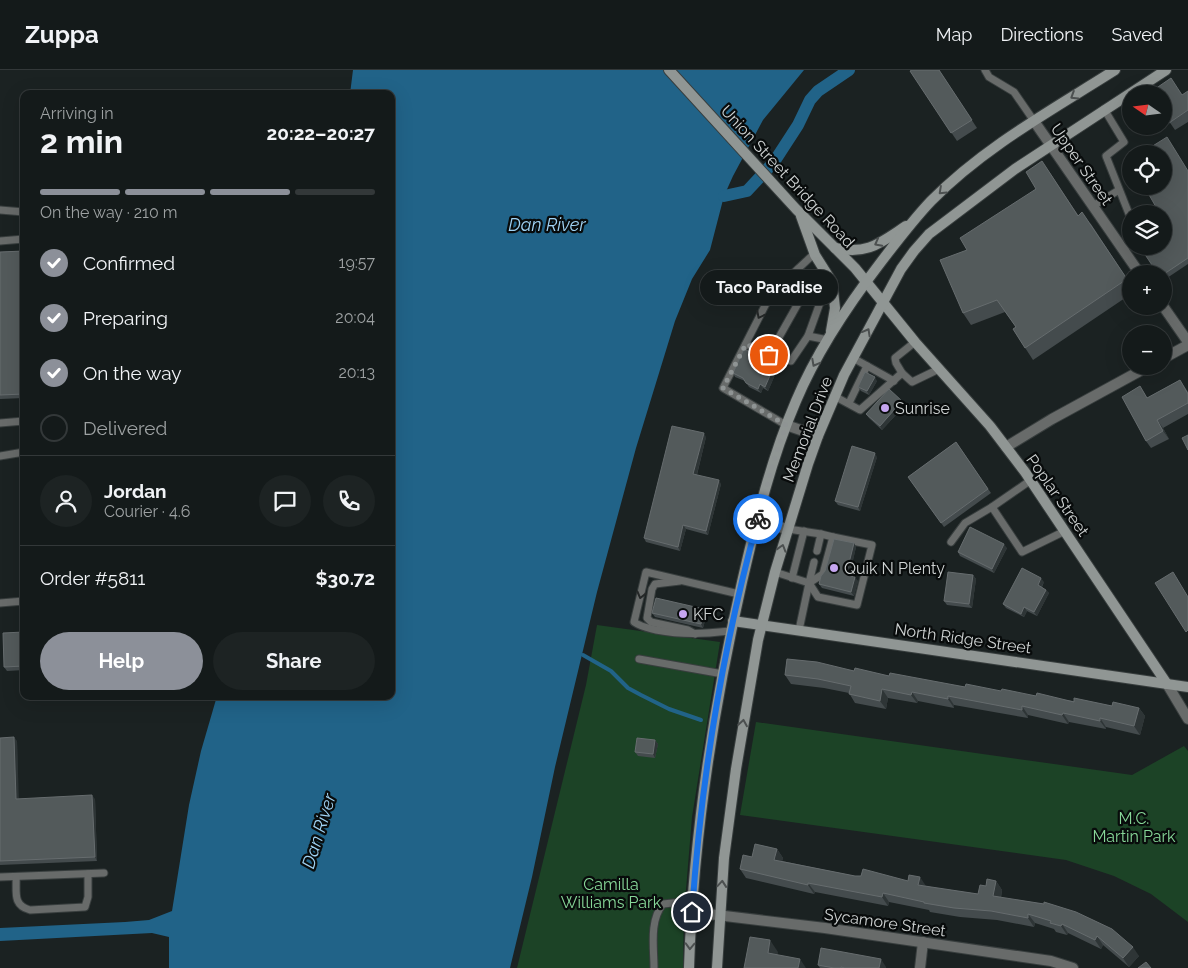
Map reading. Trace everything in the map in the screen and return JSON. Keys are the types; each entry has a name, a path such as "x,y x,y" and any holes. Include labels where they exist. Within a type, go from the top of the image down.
{"main road":[{"name":"Union Street Bridge Road","path":"670,70 798,211 835,248 883,303"},
{"name":"Memorial Drive","path":"689,968 692,901 704,792 731,626 774,460 797,398 829,338 866,282 930,202 958,176 992,149 1115,70"},
{"name":"Memorial Drive","path":"717,968 724,858 749,685 761,625 775,572 818,436 834,396 853,358 901,269 929,234 1050,144 1166,70"},
{"path":"798,211 815,253 832,282 835,308 829,338"},
{"path":"835,248 850,251 863,250 876,245 915,220"},
{"name":"Poplar Street","path":"883,303 1006,447 1065,531 1167,684"},
{"name":"North Ridge Street","path":"731,626 761,625 799,630 1083,670 1188,687"}],"street":[{"name":"Upper Street","path":"1034,121 1093,206 1122,241"},
{"path":"1169,315 1188,344 1172,353"},
{"path":"1006,447 1052,419 1133,375"},
{"path":"786,425 818,436"},
{"path":"757,522 788,529"},
{"name":"Poplar Street","path":"1167,684 1188,719"},
{"name":"Sycamore Street","path":"692,912 923,942 1051,961 1073,968"},
{"path":"920,968 923,942"}],"lane":[{"path":"985,70 988,77 1014,92 1034,121"},
{"path":"1104,109 1124,142 1106,156 1126,205"},
{"path":"1093,206 1120,190"},
{"path":"0,210 20,212"},
{"path":"0,241 20,238"},
{"path":"786,425 723,388 771,294 815,253"},
{"path":"746,344 769,355 791,361 808,336 821,300 798,269"},
{"path":"769,355 809,284"},
{"path":"808,336 829,338"},
{"path":"915,342 895,358 902,373 912,382 939,369"},
{"path":"853,358 894,381"},
{"path":"849,403 867,366"},
{"path":"834,396 860,410 902,373"},
{"path":"0,423 20,421"},
{"path":"0,456 20,453"},
{"path":"951,542 965,524 1030,480"},
{"path":"992,507 1022,552 1065,531"},
{"path":"775,572 809,583 818,597 857,605 872,545 788,529"},
{"path":"792,578 804,531"},
{"path":"817,551 821,534"},
{"path":"809,583 823,574 833,537"},
{"path":"799,630 814,562"},
{"path":"731,626 698,635 674,634 644,628 634,622 646,572 739,594"},
{"path":"685,581 655,584 652,589 647,618 651,622 688,630 698,635"},
{"path":"0,603 20,601"},
{"path":"639,659 723,674"},
{"path":"0,878 104,873"},
{"path":"16,877 17,902 21,908 30,910 85,907 88,897 88,874"},
{"path":"654,968 654,924 658,910 663,904 692,901"}],"green space":[{"name":"Camilla Williams Park","path":"597,625 720,642 692,817 684,914 683,968 517,968 586,685"},
{"name":"M.C. Martin Park","path":"756,722 1132,775 1184,746 1188,751 1188,922 1151,894 1114,876 1066,860 740,815"}],"water":[{"name":"Dan River","path":"353,70 804,70 763,120 733,176 724,196 710,250 692,279 675,321 636,448 597,592 510,968 169,968 169,937 152,933 0,941 0,928 149,920 172,911 189,805 201,751 216,700 395,700 395,90 350,90"}],"building":[{"path":"939,70 972,120 951,133 910,71"},
{"path":"1171,78 1182,95 1188,91 1188,110 1172,121 1172,85 1161,85"},
{"path":"1167,137 1172,145 1154,145"},
{"path":"1172,145 1188,171 1188,258 1172,269 1172,265 1152,265 1145,255 1172,255 1172,205 1155,205 1149,195 1172,195"},
{"path":"1042,161 1078,216 1082,212 1122,272 1122,282 1025,348 1013,329 1016,327 997,300 963,313 940,260 967,250 960,238 1036,189 1026,172"},
{"path":"20,251 20,394 0,395 0,252"},
{"path":"744,349 775,364 765,387 760,384 758,389 733,373"},
{"path":"865,372 875,377 867,391 858,387"},
{"path":"1180,380 1188,394 1188,403 1157,420 1163,431 1146,441 1122,397 1140,386 1147,398"},
{"path":"889,389 902,401 880,426 866,414"},
{"path":"672,426 704,433 693,474 719,480 706,531 683,525 678,547 644,538"},
{"path":"1188,435 1188,450 1182,438"},
{"path":"956,442 988,489 941,523 908,477"},
{"path":"852,446 875,453 858,507 835,501"},
{"path":"970,527 1004,544 992,569 958,552"},
{"path":"834,539 854,543 846,575 855,577 851,592 819,584 821,576 825,571"},
{"path":"1022,568 1041,578 1038,585 1046,590 1034,612 1024,607 1021,614 1003,604"},
{"path":"948,572 973,575 969,604 944,601"},
{"path":"1173,572 1188,597 1188,630 1186,632 1155,583"},
{"path":"656,598 704,609 701,624 652,613"},
{"path":"20,632 20,666 4,667 3,633"},
{"path":"787,659 817,662 854,671 855,668 889,676 890,673 965,687 966,684 1036,696 1037,693 1074,702 1074,698 1112,706 1113,702 1139,708 1134,726 1100,718 1100,721 1022,706 1022,710 948,696 948,699 912,692 911,695 882,689 880,701 849,694 851,686 785,675"},
{"path":"14,737 16,799 92,795 95,857 0,861 0,738"},
{"path":"637,738 655,740 653,754 635,752"},
{"path":"755,844 777,849 774,860 855,876 861,876 863,869 908,881 909,875 920,877 918,885 978,894 980,885 986,886 987,879 996,881 993,896 1044,904 1044,902 1076,912 1112,929 1133,947 1123,958 1097,936 1095,940 1062,924 1061,926 1050,923 1051,921 1028,914 1028,918 991,911 954,908 883,893 882,897 808,883 808,885 740,869 743,855 752,857"},
{"path":"750,937 770,940 768,953 800,959 798,968 744,968"},
{"path":"821,948 881,959 879,968 834,968 818,965"},
{"path":"1146,962 1151,968 1138,968"}],"waterway":[{"path":"724,196 747,191 774,162 798,125 810,100 818,91 849,70"},
{"path":"583,655 611,671 628,688 669,709 701,720"}],"way so far":[{"path":"758,519 774,460 786,425 723,388 746,344 769,355"}],"place":[{"name":"Taco Paradise","path":"769,355"},
{"name":"Sunrise","path":"885,408"},
{"name":"Quik N Plenty","path":"834,568"},
{"name":"KFC","path":"683,614"}],"route":[{"path":"692,912 694,874 705,782 730,631 758,519"}]}
